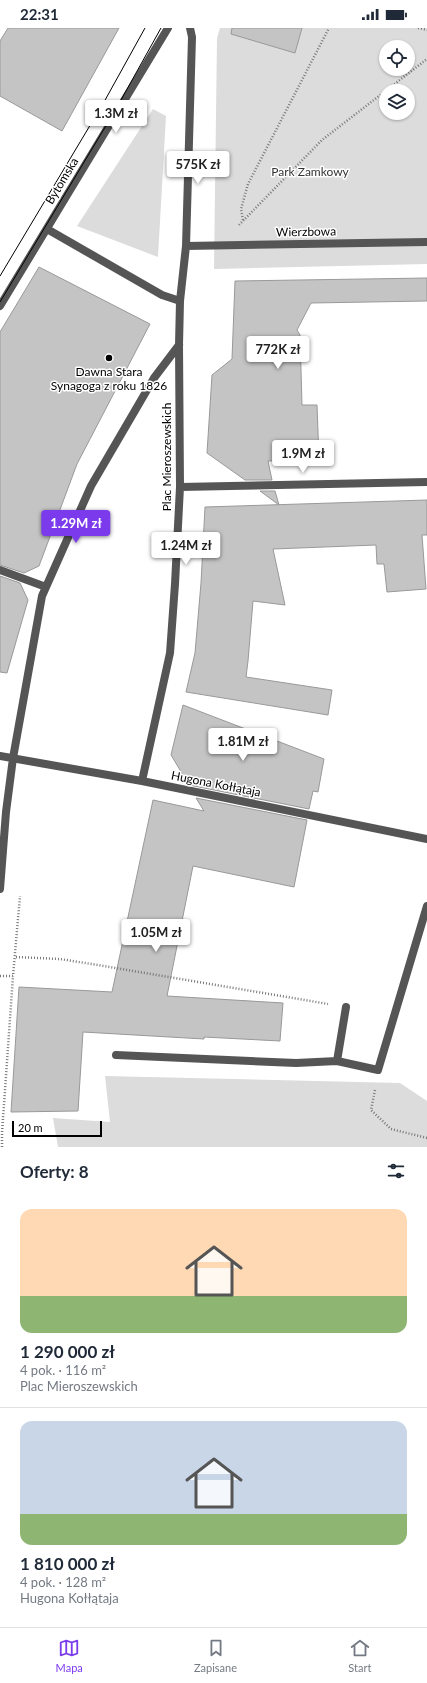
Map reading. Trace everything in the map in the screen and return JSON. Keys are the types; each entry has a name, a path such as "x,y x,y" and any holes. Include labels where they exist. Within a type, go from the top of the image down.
{"street":[{"name":"Bytomska","path":"0,306 168,28"},
{"name":"Plac Mieroszewskich","path":"142,781 170,653 175,584 180,487 180,301 186,246 192,37 190,28"},
{"path":"47,229 162,295 180,301"},
{"name":"Wierzbowa","path":"186,246 427,242"},
{"name":"Plac Mieroszewskich","path":"0,889 6,812 13,758 42,596 91,486 154,378 179,345"},
{"path":"180,487 427,482"},
{"path":"0,570 46,587"},
{"name":"Hugona Kołłątaja","path":"0,756 142,781 427,839"},
{"path":"116,1055 296,1063 337,1061 378,1070 427,906"},
{"path":"337,1061 346,1007"}],"path":[{"path":"243,220 241,209 248,184 329,28"},
{"path":"418,28 427,30"},
{"path":"232,246 234,231 243,220 322,140 427,59"},
{"path":"16,956 60,959 346,1007"},
{"path":"2,1147 13,976"},
{"path":"378,1070 371,1110 391,1129 427,1138"}],"green space":[{"name":"Park Zamkowy","path":"220,28 427,28 427,264 214,269 217,38"},
{"path":"153,109 166,116 158,257 77,226"},
{"path":"105,1076 400,1083 427,1101 427,1147 58,1147 53,1118 110,1122"}],"building":[{"path":"8,28 119,28 62,131 0,96 0,41"},
{"path":"232,28 302,28 295,53 231,34"},
{"path":"39,267 150,324 77,464 39,566 24,573 0,565 0,332"},
{"path":"427,278 427,301 311,303 297,330 300,335 302,405 317,405 319,459 268,461 272,480 245,480 207,453 212,375 232,359 235,281"},
{"path":"260,491 275,491 279,505"},
{"path":"427,500 427,535 422,535 426,589 387,592 384,564 377,564 376,545 273,549 285,605 253,601 246,677 332,690 328,715 186,692 195,653 201,583 205,507"},
{"path":"0,576 20,583 28,600 7,673 0,672"},
{"path":"183,705 324,759 318,792 313,791 309,809 189,785 171,755"},
{"path":"196,798 307,820 294,887 193,866 167,996 283,1003 280,1041 204,1037 204,1039 83,1032 78,1111 11,1112 19,987 112,992 153,800 204,811"}],"tram line":[{"path":"0,276 104,102 145,28"},
{"path":"0,302 116,109 161,28"}],"place":[{"name":"Dawna Stara Synagoga z roku 1826","path":"109,358"}]}
